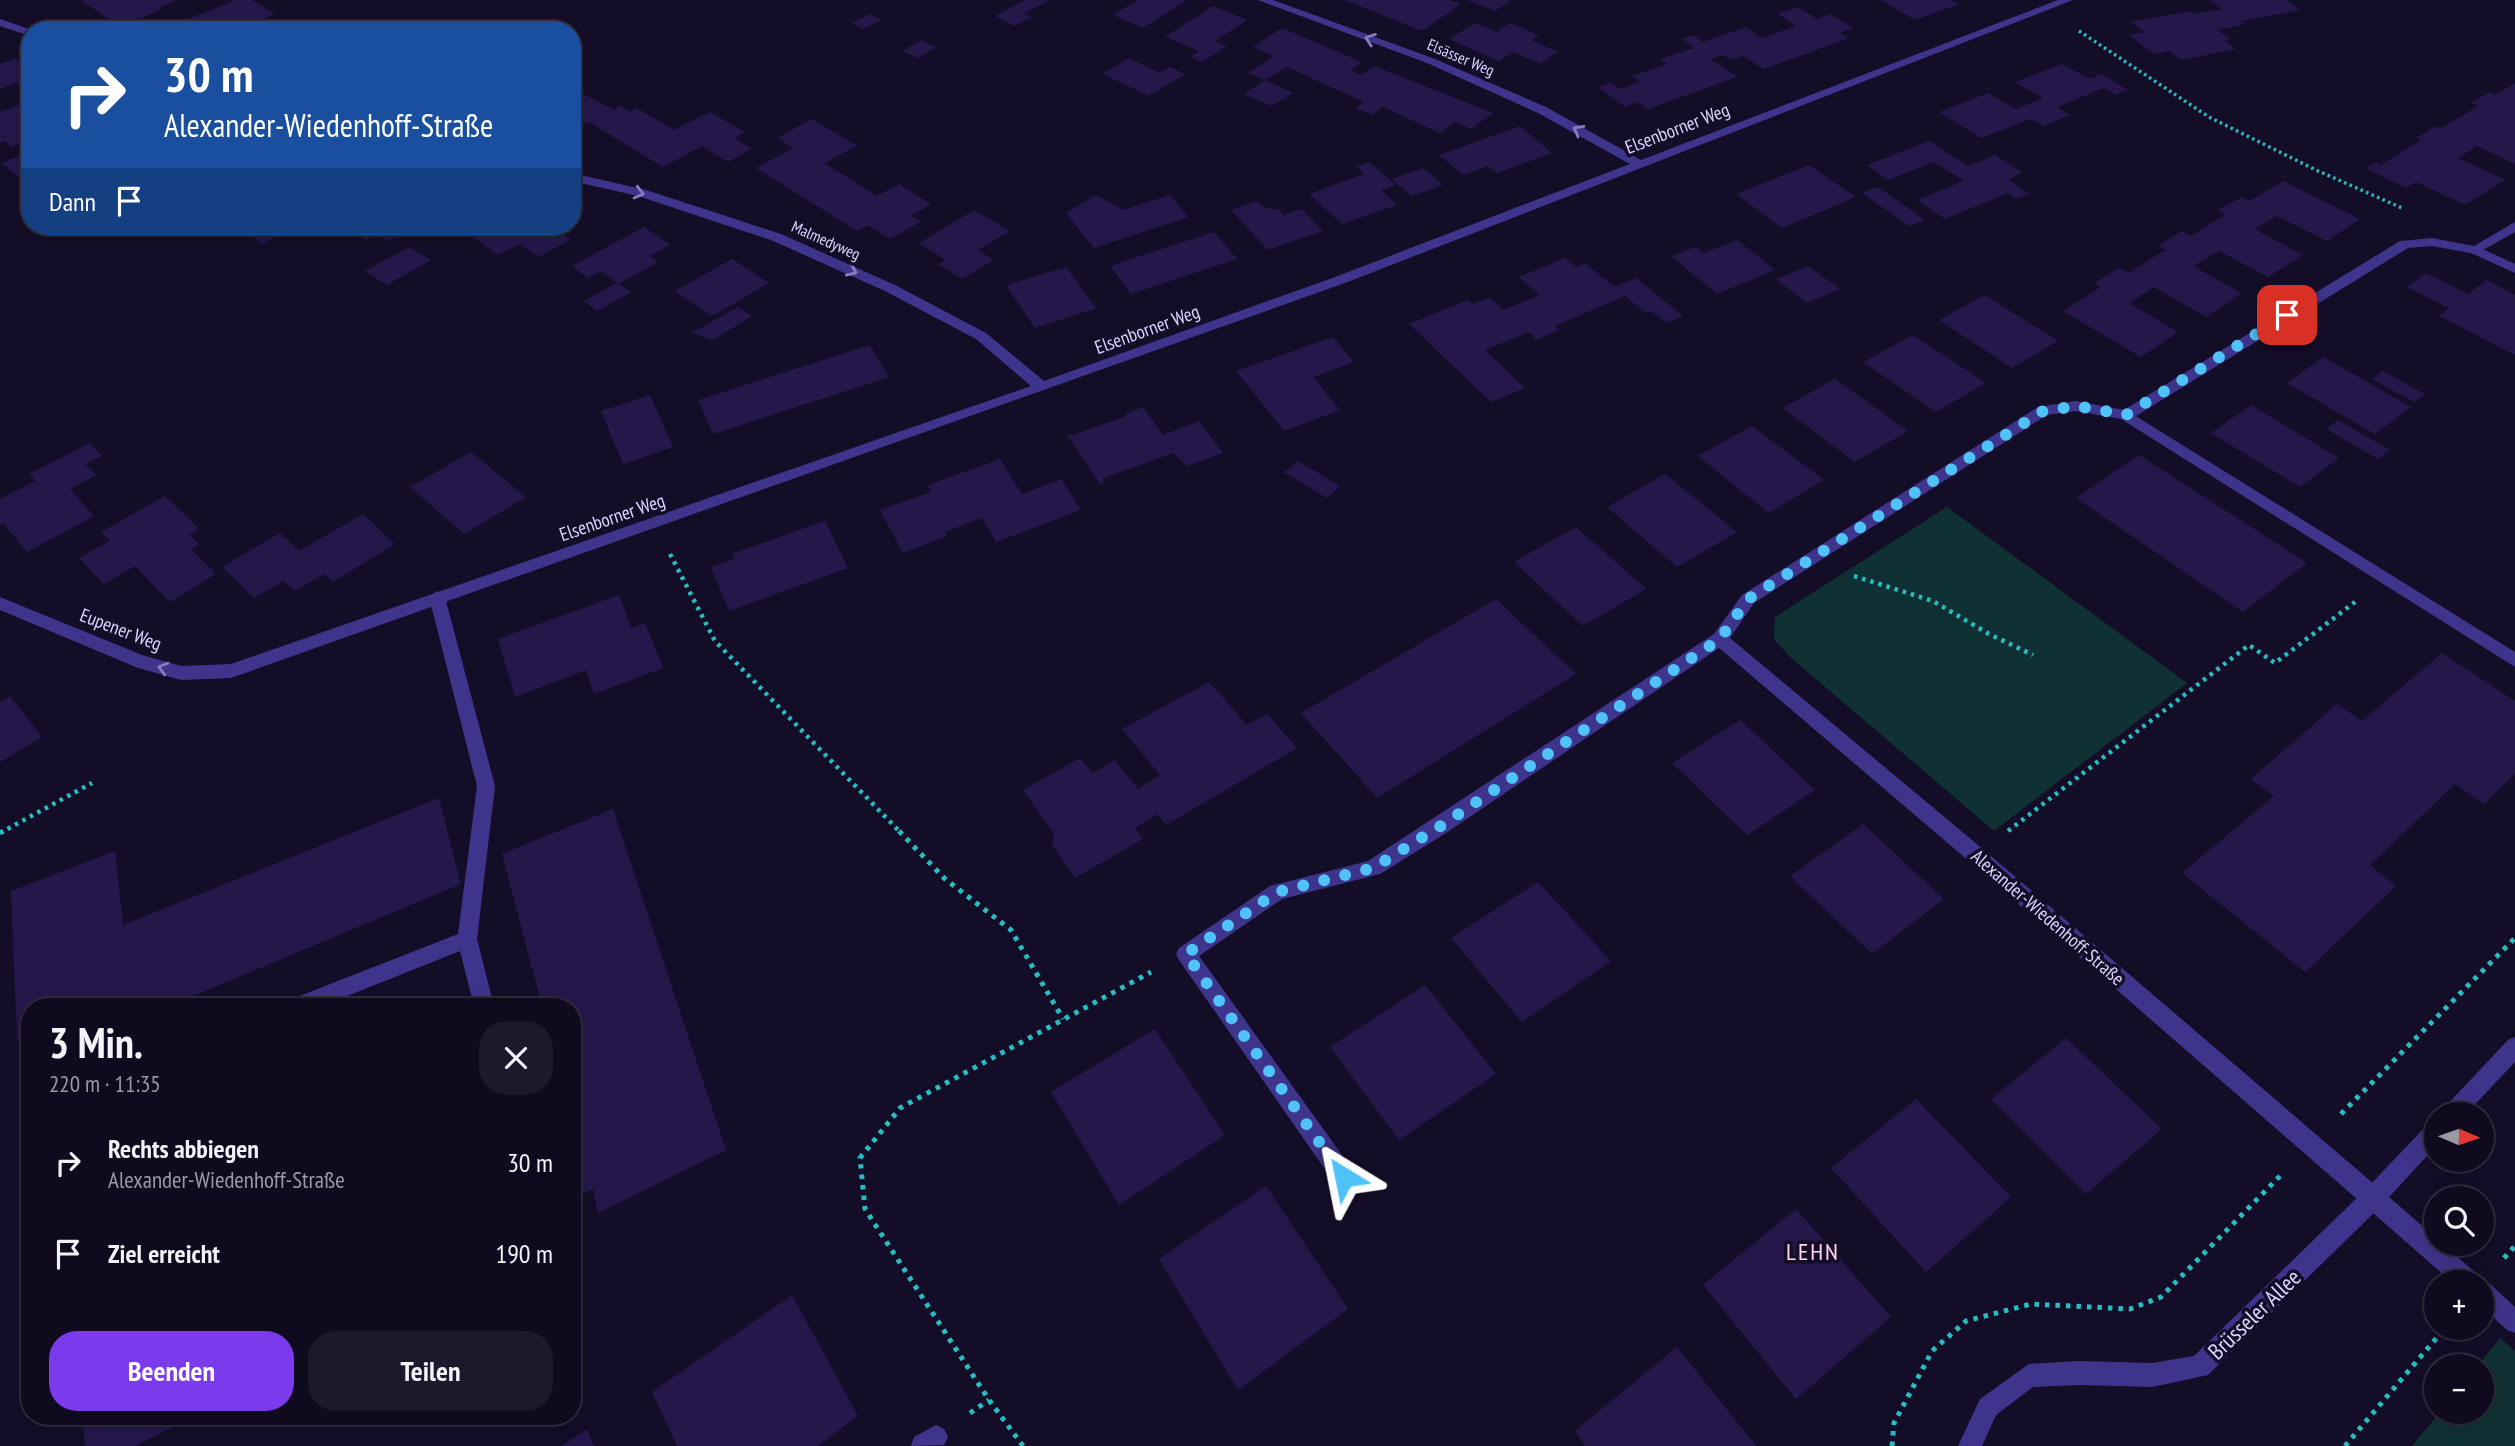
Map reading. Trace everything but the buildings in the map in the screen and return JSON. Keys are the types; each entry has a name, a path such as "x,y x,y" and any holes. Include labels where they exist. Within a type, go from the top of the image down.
{"street":[{"name":"Elsässer Weg","path":"1263,0 1430,61 1542,110 1637,163"},
{"name":"Elsenborner Weg","path":"230,671 1340,280 1637,163 2066,0"},
{"path":"0,22 21,30"},
{"name":"Malmedyweg","path":"581,179 642,193 776,237 890,288 981,336 1042,387"},
{"path":"2476,250 2515,226"},
{"path":"2126,415 2405,244 2432,242 2476,250 2515,269"},
{"path":"1344,1177 1186,954 1277,892 1373,868 1439,827 1720,639 1748,599 2043,411 2077,406 2126,415 2515,660"},
{"path":"437,597 486,786 467,939 482,998"},
{"name":"Eupener Weg","path":"0,603 138,660 181,673 230,671"},
{"name":"Alexander-Wiedenhoff-Straße","path":"1720,639 1988,865 2455,1270"},
{"path":"319,998 467,939"},
{"path":"2463,1102 2515,1046"},
{"name":"Brüsseler Allee","path":"1970,1446 1988,1408 2029,1377 2079,1373 2152,1375 2200,1367 2373,1198 2424,1144"},
{"path":"2494,1304 2515,1322"}],"path":[{"path":"2079,31 2209,117 2406,210"},
{"path":"655,523 715,641 944,878 1011,930 1063,1018"},
{"path":"1823,552 1857,578 1933,601 1989,634 2033,655"},
{"path":"2034,809 2249,645 2275,663 2385,579"},
{"path":"0,833 92,783"},
{"path":"1892,1446 1894,1423 1932,1351 1966,1321 2031,1304 2130,1309 2161,1297 2515,937"},
{"path":"1023,1446 989,1400 865,1209 860,1158 900,1108 1186,954"},
{"path":"2346,1446 2435,1340"}],"green space":[{"path":"1947,507 2187,683 1994,831 1789,656 1774,639 1775,617"},
{"path":"2500,1338 2515,1351 2515,1446 2412,1446 2430,1424 2494,1424 2494,1354 2487,1354"}],"district":[{"name":"LEHN","path":"1813,1251"}],"route":[{"path":"1344,1177 1186,954 1277,892 1373,868 1439,827 1720,639 1748,599 2043,411 2077,406 2126,415 2287,315"}]}
